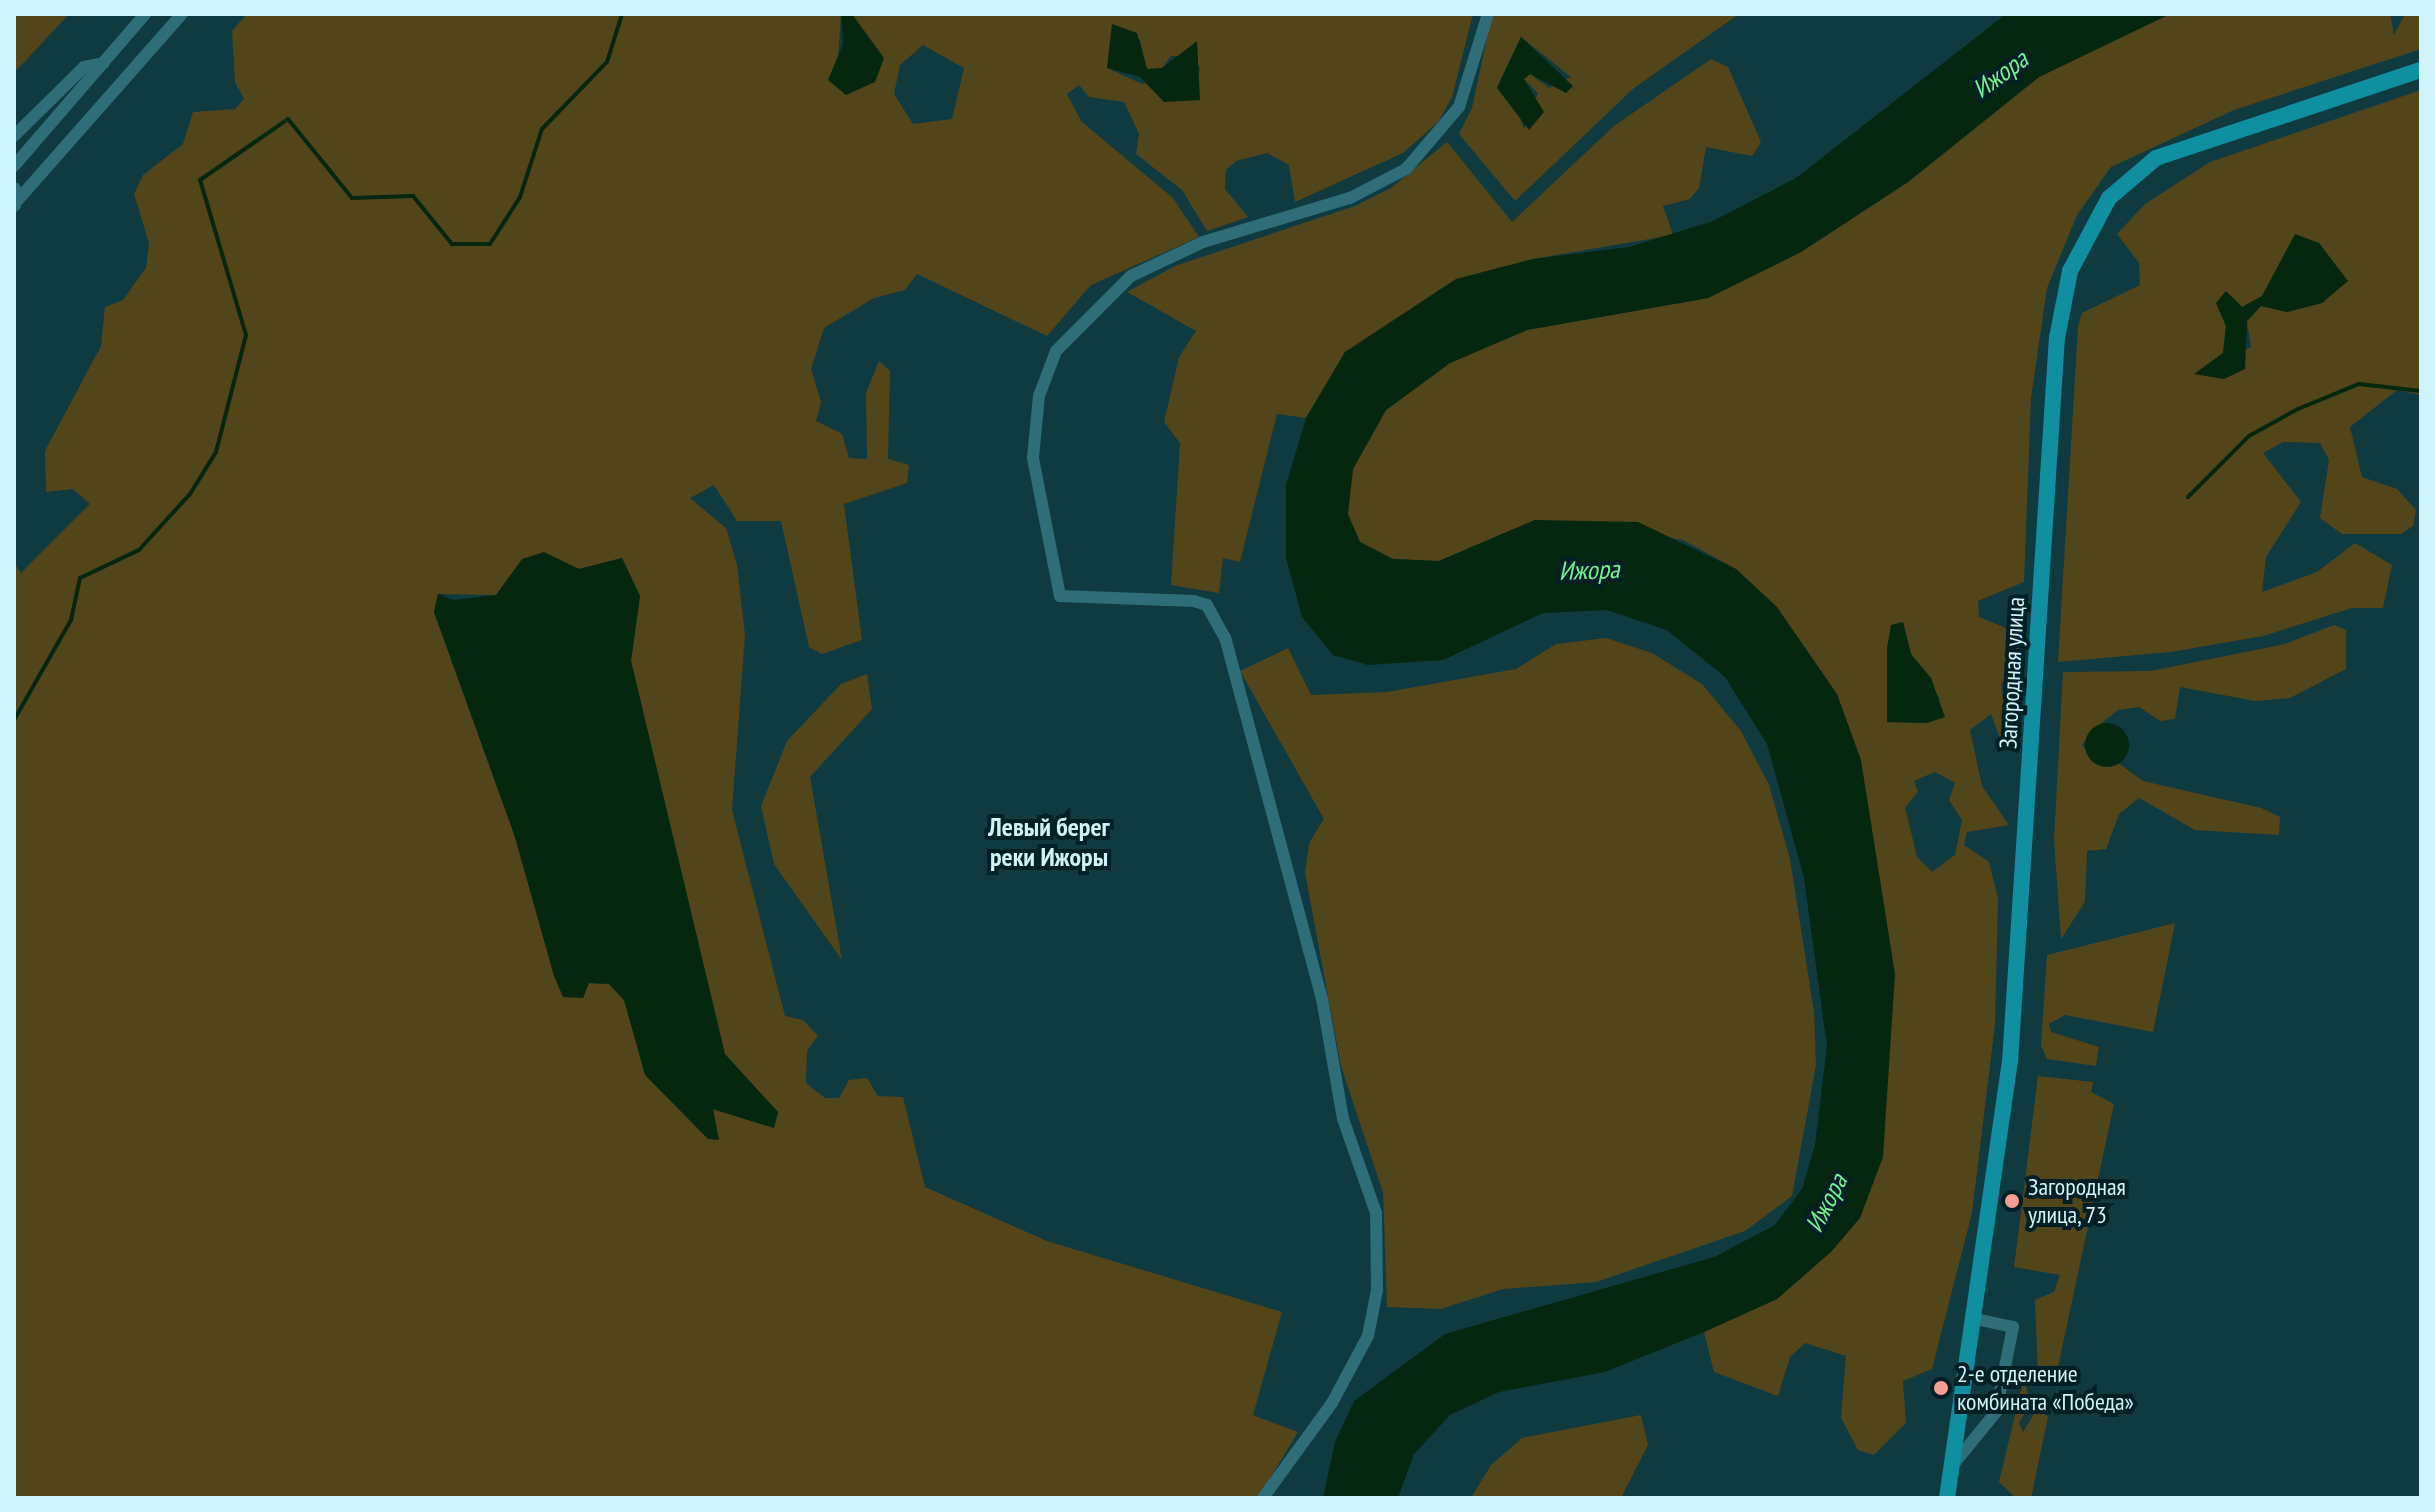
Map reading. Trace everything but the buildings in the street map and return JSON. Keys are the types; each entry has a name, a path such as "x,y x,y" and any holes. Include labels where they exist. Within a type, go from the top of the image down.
{"main road":[{"name":"Загородная улица","path":"1947,1498 2013,1023 2057,338 2076,253 2109,198 2156,158 2421,70"}],"street":[{"path":"14,166 145,14"},
{"path":"15,198 182,14"},
{"path":"1263,1498 1332,1403 1368,1336 1377,1290 1376,1213 1343,1119 1322,999 1225,638 1207,605 1194,601 1060,596 1033,458 1039,396 1056,351 1131,276 1203,242 1350,198 1406,169 1459,107 1488,14"},
{"path":"14,136 84,67 104,63"},
{"path":"1952,1466 1996,1412 2013,1327 1974,1319"}],"shaded area":[{"path":"14,14 69,14 14,73"},
{"path":"247,14 841,14 838,58 864,35 852,14 1473,14 1452,97 1438,122 1403,153 1295,202 1289,165 1267,153 1236,161 1226,170 1225,189 1248,217 1207,231 1182,190 1136,154 1139,134 1124,102 1089,97 1079,85 1067,94 1081,121 1173,198 1199,237 1091,285 1047,336 917,274 905,290 874,298 824,328 811,369 821,402 816,421 842,434 849,458 867,459 866,393 879,361 890,371 888,459 909,465 907,483 844,504 862,640 822,654 809,647 781,521 737,521 714,485 690,498 726,528 737,565 745,635 732,810 785,1016 803,1020 818,1036 807,1051 806,1083 825,1098 839,1098 849,1080 867,1078 878,1096 903,1097 925,1187 1047,1241 1282,1312 1253,1415 1298,1432 1258,1498 14,1498 14,563 21,573 90,504 73,489 46,492 45,451 101,346 105,307 123,300 146,268 149,243 134,194 143,175 183,144 193,112 235,109 244,99 235,82 232,31","holes":["1140,40 1147,69 1162,68 1171,56 1194,56 1201,71 1142,84 1107,68","923,45 964,68 952,119 913,124 894,94 900,65","622,558 640,596 631,661 725,1055 778,1112 774,1128 712,1109 635,1034 624,1000 609,984 588,983 563,997 514,834 434,612 438,594 496,595 522,560 579,569"]},
{"path":"1492,14 1739,14 1634,88 1515,201 1459,134 1472,108","holes":["1521,37 1571,77 1549,88 1530,74 1524,79 1538,93 1524,129 1515,104 1497,87"]},
{"path":"2170,14 2390,14 2394,35 2405,14 2421,14 2421,49 2234,110 2111,167 2077,215 2047,288 2031,398 2024,582 1978,601 1979,617 2018,633 2019,656 2001,685 2010,740 2001,741 1991,714 1970,730 1982,786 2009,825 1967,832 1964,845 1989,862 1998,898 1995,1024 1972,1213 1932,1369 1903,1381 1906,1423 1874,1455 1858,1450 1841,1418 1846,1356 1805,1343 1790,1357 1778,1396 1714,1372 1704,1332 1777,1299 1860,1218 1777,607 1736,569 1683,540 1535,520 1439,561 1393,559 1360,542 1347,514 1353,469 1386,410 1450,363 1527,330 1708,298 1801,252 1908,182 2039,77","holes":["1903,622 1911,654 1940,699 1927,723 1888,722 1887,648","1935,772 1955,783 1949,800 1962,820 1955,855 1932,872 1917,857 1905,807 1918,792 1914,781"]},
{"path":"1711,59 1728,67 1761,142 1752,156 1706,147 1699,188 1690,199 1663,206 1673,235 1533,259 1345,352 1306,418 1277,414 1240,562 1223,558 1219,593 1171,585 1180,443 1164,422 1179,357 1196,331 1127,292 1175,266 1355,206 1391,188 1447,142 1512,222 1614,126"},
{"path":"2421,90 2421,395 2397,390 2350,427 2362,477 2397,489 2416,510 2413,526 2401,534 2342,534 2320,518 2329,460 2320,443 2283,442 2263,453 2301,502 2266,557 2262,592 2317,572 2355,543 2392,565 2383,608 2352,608 2263,636 2171,652 2058,662 2078,327 2082,313 2140,285 2139,263 2117,234 2145,204 2210,162","holes":["2295,235 2319,243 2347,281 2322,303 2287,312 2261,306 2247,321 2251,347 2195,374 2223,353 2226,326 2216,303 2225,292 2242,307 2262,296"]},
{"path":"2334,625 2346,630 2346,669 2290,698 2255,701 2180,687 2175,719 2160,721 2139,707 2118,710 2092,731 2082,745 2093,760 2118,763 2143,781 2261,808 2280,817 2279,835 2195,830 2139,798 2119,814 2106,849 2087,851 2085,902 2061,939 2054,840 2063,672 2151,671 2285,644"},
{"path":"1606,638 1652,653 1702,684 1741,731 1769,785 1790,859 1814,1012 1816,1065 1792,1196 1745,1231 1596,1282 1503,1289 1441,1309 1387,1307 1383,1192 1341,1066 1305,873 1309,843 1324,819 1240,671 1288,648 1311,695 1387,692 1516,669 1556,644"},
{"path":"867,674 872,709 810,777 842,960 774,864 761,806 787,741 841,684"},
{"path":"2175,923 2153,1032 2065,1015 2049,1024 2051,1032 2099,1047 2096,1066 2047,1059 2041,1046 2047,955"},
{"path":"2038,1076 2093,1082 2091,1092 2114,1104 2055,1381 2038,1378 2035,1300 2054,1292 2060,1275 2014,1267"},
{"path":"2024,1377 2030,1404 2019,1423 2023,1432 2039,1406 2048,1417 2031,1498 2016,1498 1999,1482"},
{"path":"1641,1415 1648,1445 1621,1498 1471,1498 1491,1465 1522,1438"}],"water":[{"path":"841,14 852,14 884,58 875,82 846,95 828,80 843,44"},
{"name":"Ижора","path":"2006,14 2170,14 2039,77 1908,182 1801,252 1708,298 1527,330 1450,363 1386,410 1353,469 1348,514 1360,542 1393,559 1439,561 1535,520 1638,522 1736,569 1777,607 1837,694 1861,760 1895,974 1883,1157 1860,1218 1831,1252 1777,1299 1704,1332 1605,1372 1499,1392 1450,1415 1414,1454 1398,1498 1323,1498 1335,1442 1354,1401 1445,1334 1714,1257 1775,1225 1802,1189 1815,1145 1827,1046 1804,878 1767,744 1725,677 1667,630 1607,610 1543,613 1443,660 1368,665 1333,655 1302,617 1286,558 1286,485 1306,418 1345,352 1456,279 1533,259 1629,247 1713,221 1796,178"},
{"path":"1112,24 1137,33 1147,69 1162,68 1197,41 1200,100 1164,102 1140,77 1107,68"},
{"path":"1521,37 1573,86 1566,93 1530,74 1524,79 1544,112 1529,130 1497,88"},
{"path":"2295,234 2319,243 2348,281 2322,303 2287,312 2261,306 2247,321 2245,369 2224,379 2194,374 2223,353 2226,326 2216,303 2226,291 2242,307 2262,296"},
{"path":"544,552 579,569 622,558 640,596 631,661 725,1054 778,1112 774,1128 713,1109 719,1140 708,1139 645,1075 624,1000 609,984 589,983 583,998 563,997 554,976 514,834 434,612 438,594 453,600 496,595 522,559"},
{"path":"1903,622 1911,654 1931,678 1945,717 1927,723 1887,722 1887,648 1891,625"},
{"path":"2107,723 2122,730 2129,745 2122,760 2107,767 2092,760 2085,745 2092,730"}],"waterway":[{"path":"14,720 71,620 80,578 139,550 190,494 216,452 246,335 200,180 288,119 352,198 413,196 452,244 490,244 520,197 542,129 607,62 622,14"},
{"path":"2188,497 2249,436 2298,409 2359,384 2421,391"}],"place":[{"name":"Загородная улица, 73","path":"2012,1201"},
{"name":"2-е отделение комбината «Победа»","path":"1941,1388"}],"district":[{"name":"Левый берег реки Ижоры","path":"1049,842"}]}
